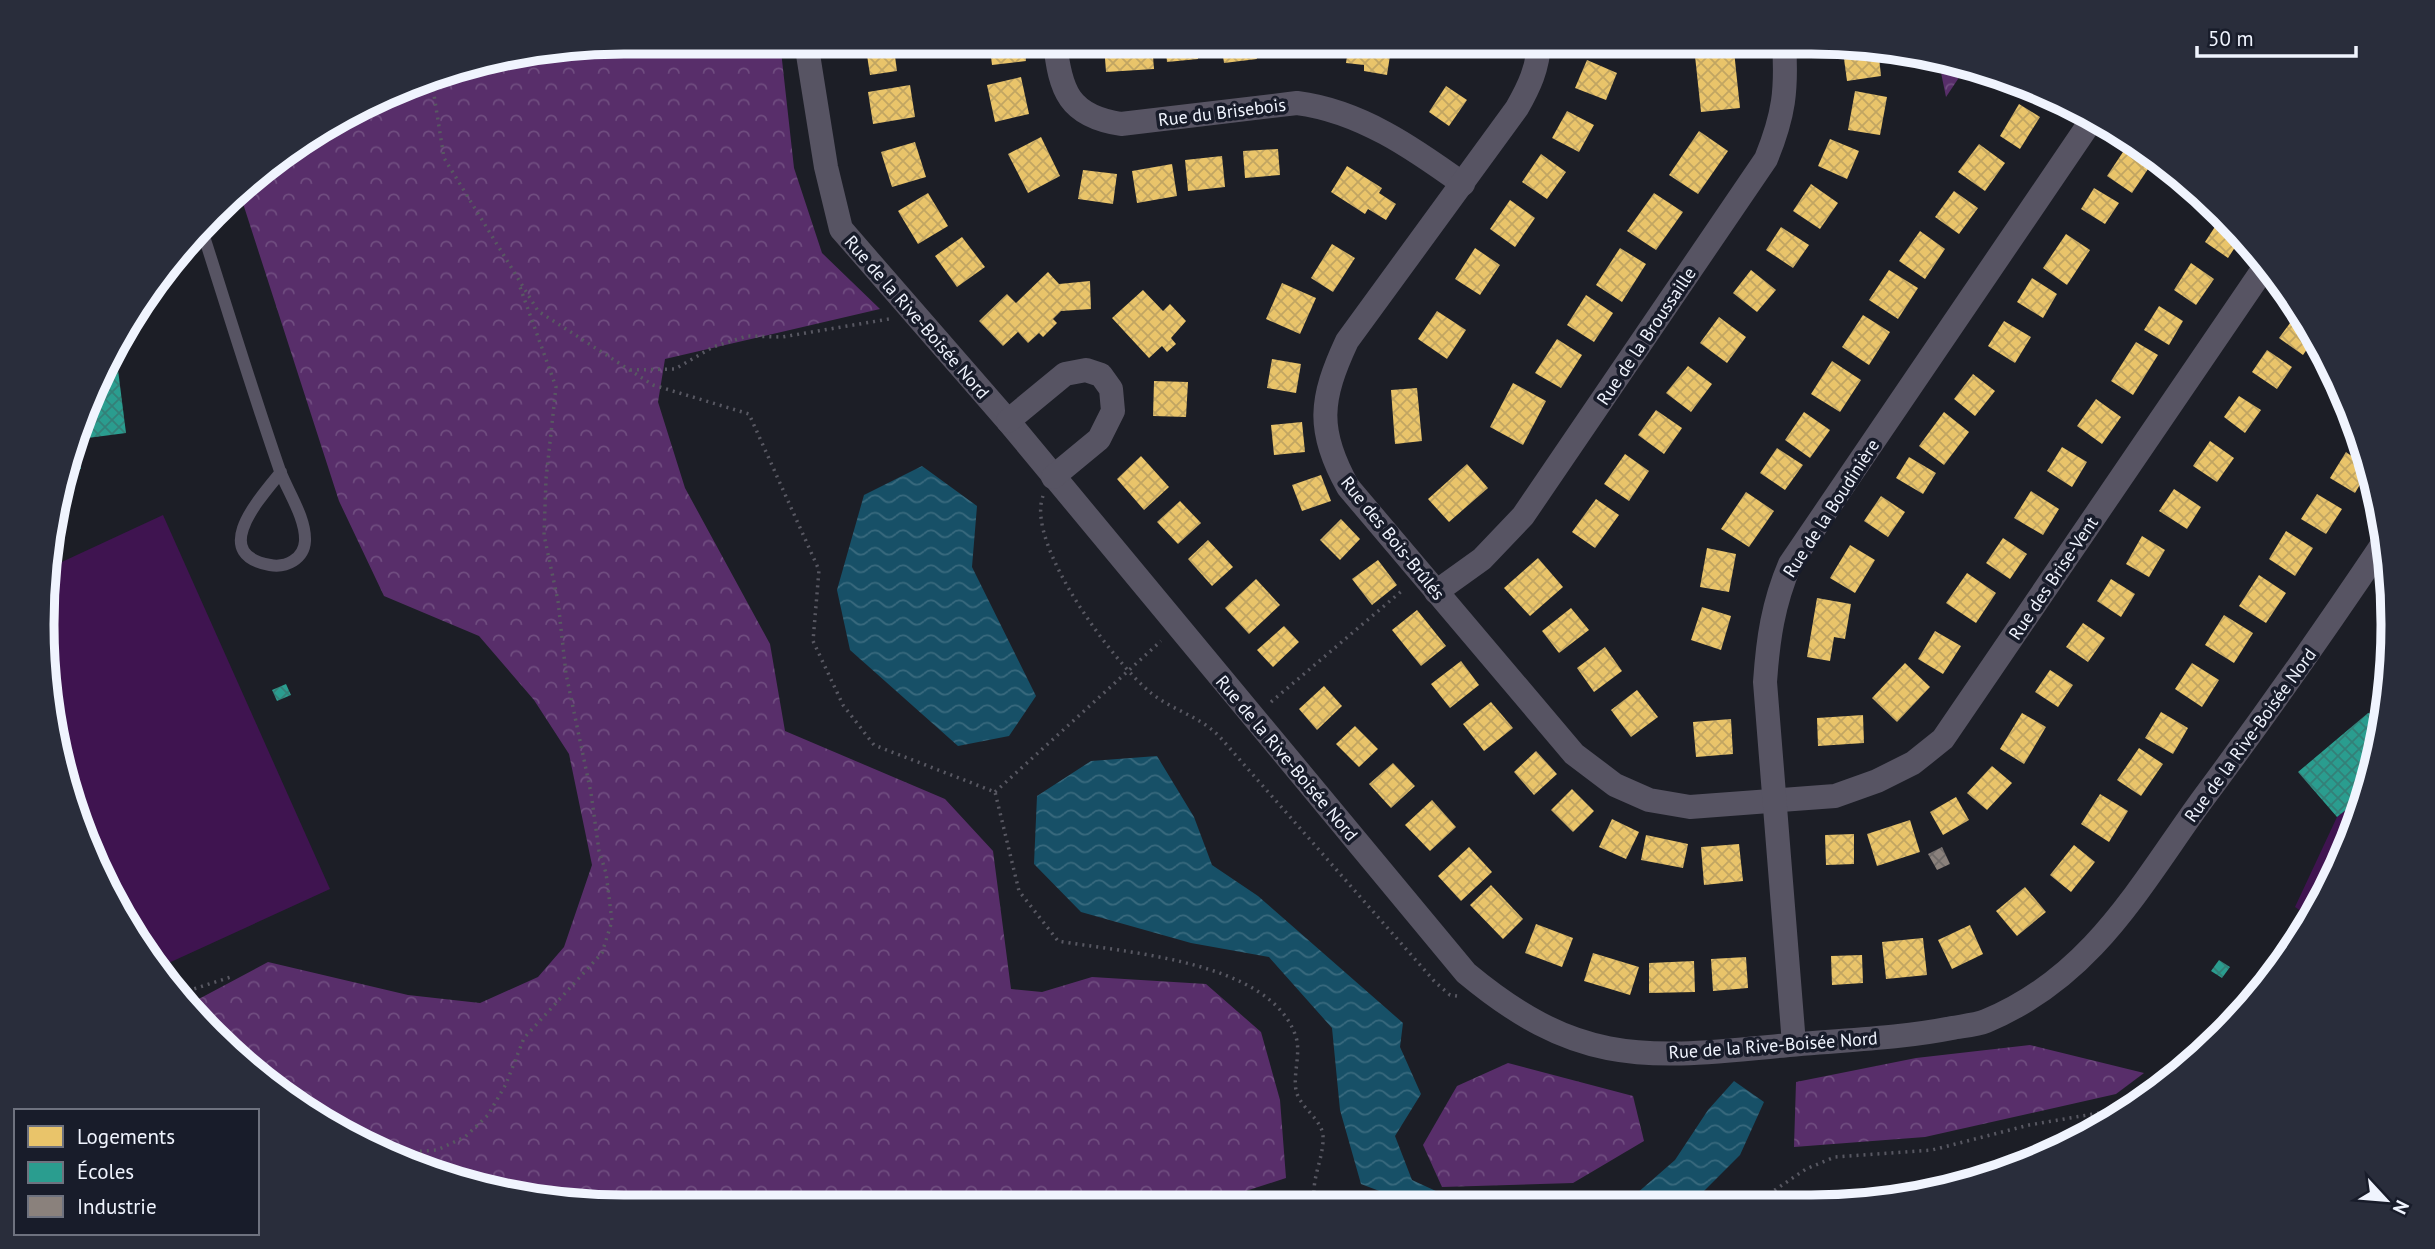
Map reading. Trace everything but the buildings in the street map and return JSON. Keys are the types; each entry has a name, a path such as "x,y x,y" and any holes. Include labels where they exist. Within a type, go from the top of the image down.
{"street":[{"name":"Rue de la Rive-Boisée Nord","path":"808,54 826,167 841,229 1008,421 1466,973 1506,1006 1559,1035 1619,1052 1687,1055 1923,1034 1985,1021 2041,990 2078,963 2111,929 2151,877 2194,811 2298,670 2376,553"},
{"name":"Rue du Brisebois","path":"1056,54 1059,78 1068,97 1080,111 1101,121 1121,124 1297,103 1325,106 1354,117 1417,151 1463,184"},
{"name":"Rue des Bois-Brûlés","path":"1539,54 1530,86 1463,184 1346,341 1328,381 1325,417 1330,455 1348,487 1574,754 1615,785 1649,800 1690,807 1775,799"},
{"name":"Rue de la Broussaille","path":"1429,583 1482,559 1522,516 1766,159 1782,120 1787,86 1785,54"},
{"name":"Rue de la Boudinière","path":"1794,1044 1765,682 1768,629 1776,598 1790,564 2087,126"},
{"name":"Rue des Brise-Vent","path":"1775,799 1835,796 1877,781 1913,763 1943,738 2260,274"},
{"path":"1008,421 1065,374 1086,369 1101,375 1111,389 1113,411 1099,439 1054,479"}],"lane":[{"path":"205,239 281,472 304,530 305,544 300,555 290,563 274,566 257,562 247,554 240,542 246,516 281,472"}],"path":[{"path":"433,88 444,158 538,311 653,385 749,414 819,570 813,641 843,705 874,745 995,792"},
{"path":"409,1152 437,1150 465,1137 488,1115 506,1084 524,1038 602,953 612,921 606,873 599,851 591,793 566,674 558,601 544,536 546,479 556,387 516,275"},
{"path":"629,370 675,369 713,347 747,336 782,337 872,323 915,313"},
{"path":"1054,479 1047,487 1040,505 1040,523 1049,550 1068,590 1128,671 1152,694 1206,723 1219,736 1435,982 1450,995 1463,996 1479,983"},
{"path":"1253,717 1429,583"},
{"path":"995,792 1177,626"},
{"path":"995,792 1019,891 1058,941 1174,961 1229,975 1275,1003 1296,1037 1296,1092 1323,1132 1322,1150 1314,1174 1315,1195"},
{"path":"188,991 234,976"},
{"path":"1767,1195 1806,1169 1835,1157 1932,1150 2029,1125 2107,1111"}],"shaded area":[{"path":"163,515 330,889 166,964 119,887 95,835 74,772 65,736 55,662 57,564"},
{"path":"2351,806 2322,877 2303,912 2295,907 2337,817"}],"green space":[{"path":"781,54 794,168 822,253 880,309 665,359 658,402 685,488 770,644 785,731 945,799 993,851 1011,989 1042,992 1092,977 1206,984 1261,1032 1280,1100 1286,1178 1233,1195 587,1194 513,1184 441,1164 406,1151 339,1118 277,1077 221,1028 196,1000 268,962 408,995 480,1003 538,977 564,947 592,865 569,754 534,700 479,636 384,596 339,501 242,202 308,150 372,113 441,85 477,74 513,65 587,55"},
{"path":"1940,70 1961,75 1946,97"},
{"path":"2030,1045 2144,1073 2116,1094 1925,1137 1794,1147 1796,1082 1916,1058"},
{"path":"1508,1063 1633,1096 1644,1141 1573,1183 1442,1187 1423,1145 1457,1086"}],"water":[{"path":"922,466 977,506 972,567 1036,696 1009,736 958,746 850,650 837,590 864,495"},
{"path":"1157,756 1194,817 1212,865 1258,896 1403,1023 1400,1047 1421,1094 1395,1136 1412,1180 1445,1195 1390,1195 1361,1184 1340,1110 1332,1028 1269,957 1191,943 1081,912 1034,864 1037,796 1091,761"},
{"path":"1734,1081 1764,1102 1740,1155 1700,1195 1635,1195 1675,1160 1708,1110"}]}
